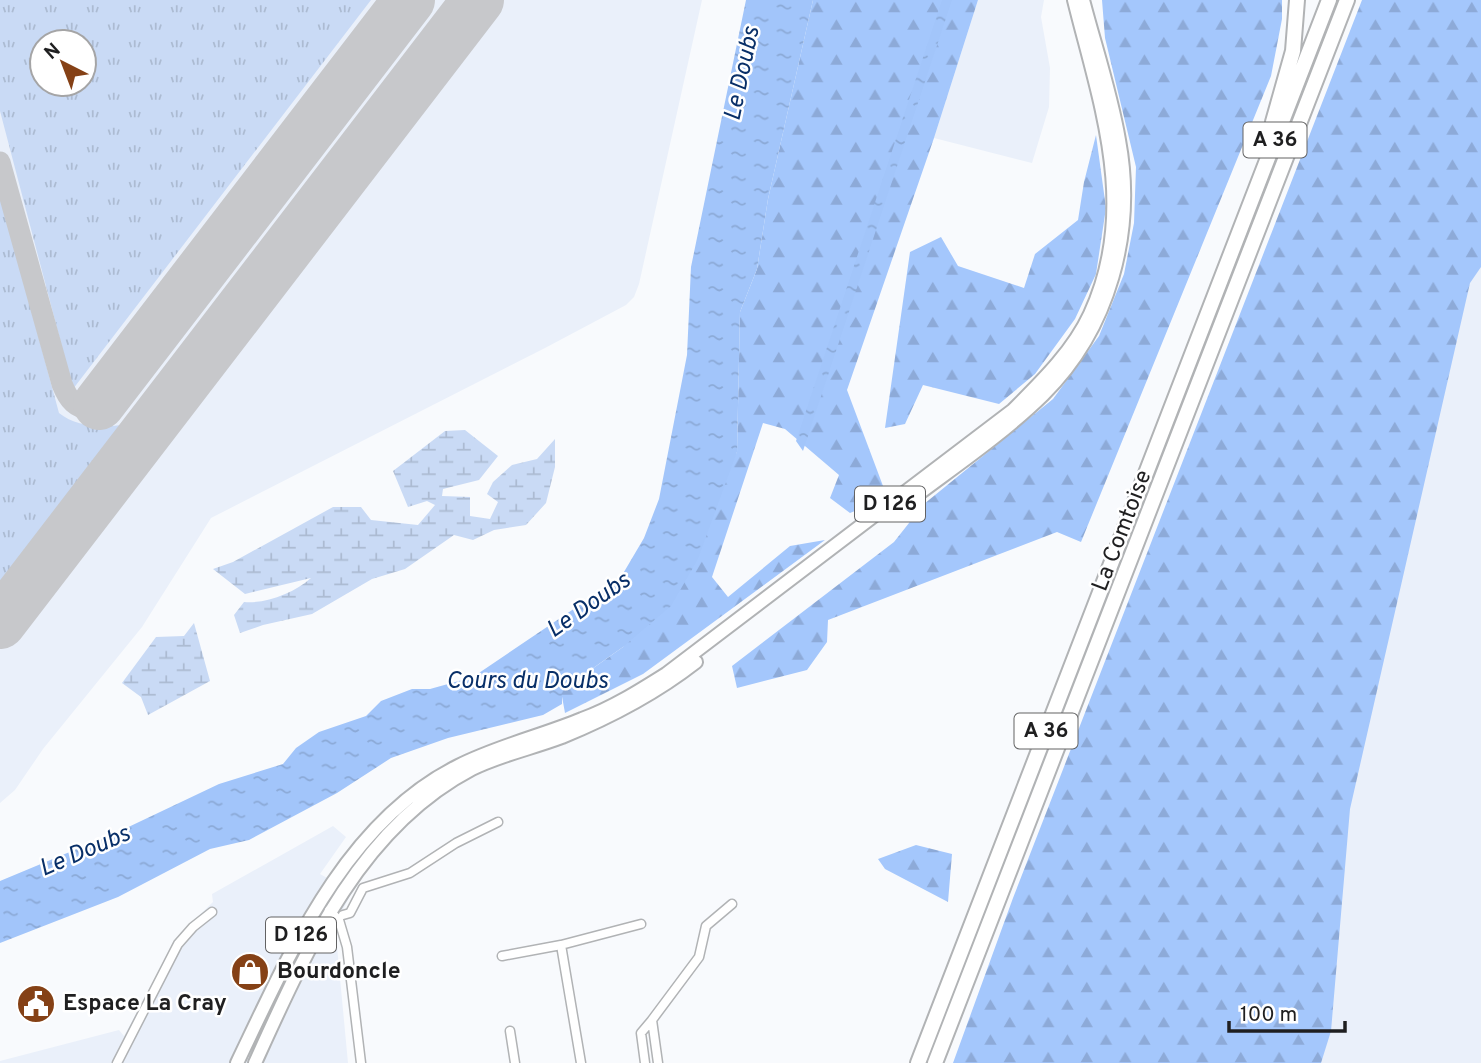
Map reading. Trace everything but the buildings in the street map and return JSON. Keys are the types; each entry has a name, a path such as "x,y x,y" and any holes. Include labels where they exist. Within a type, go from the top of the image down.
{"highway":[{"path":"1221,280 1283,91 1293,51 1297,0"},
{"name":"La Comtoise","path":"918,1063 1329,0"},
{"name":"La Comtoise","path":"935,1063 1346,1"}],"main road":[{"name":"D 126","path":"237,1063 285,963 319,902 384,818 405,799 425,784 460,765 584,719 629,697 666,674 1013,410 1043,381 1090,316 1112,237 1115,191 1109,141 1074,0"},
{"name":"D 126","path":"255,1063 297,970 337,914 339,898 390,830 439,789 474,768 573,732 644,699 1021,416 1065,370 1098,318 1111,284 1121,243 1125,194 1119,139 1083,0"}],"street":[{"path":"337,914 350,914 363,888 410,873 456,843 498,822"},
{"path":"353,857 325,902 337,914 347,947 361,1063"},
{"path":"645,1063 641,1033 699,957 706,926 732,904"},
{"path":"117,1063 178,944 212,912"},
{"path":"502,956 561,945 640,924"},
{"path":"561,945 581,1063"},
{"path":"652,1020 658,1063"},
{"path":"510,1031 515,1063"}],"shaded area":[{"path":"0,0 702,0 634,297 626,305 545,348 211,518 142,627 43,749 15,790 0,803"},
{"path":"978,0 1044,0 1041,17 1050,68 1049,107 1032,163 934,138"},
{"path":"1481,0 1481,1063 1200,1063"},
{"path":"333,826 346,837 320,874 352,892 335,925 348,1063 0,1063 119,1030 124,1036 179,935 213,902 212,894"}],"green space":[{"path":"0,0 371,0 73,389 0,111"},
{"path":"447,0 462,0 0,604 0,194 59,413 72,421 88,425 121,425"},
{"path":"813,0 978,0 934,138 847,390 883,486 867,506 850,513 830,498 839,475 785,429 763,423 712,577 728,597 790,546 825,540 643,674 565,713 561,691 623,647 737,452 740,312 757,269 768,199"},
{"path":"1102,0 1282,0 1282,19 1271,76 1081,542 1057,532 828,620 827,642 807,670 737,688 732,666 894,542 924,504 1053,399 1099,336 1124,274 1134,223 1136,167 1105,38"},
{"path":"1362,0 1481,0 1481,267 1470,283 1350,809 1331,1031 1321,1063 953,1063 1013,898"},
{"path":"1096,135 1106,208 1096,274 1075,319 1035,374 999,404 923,385 905,424 885,428 910,252 941,237 958,266 1024,288 1035,254 1078,220"},
{"path":"465,430 498,456 479,480 443,489 442,496 470,497 470,516 490,519 498,502 487,494 493,482 512,465 537,459 555,439 555,467 546,503 526,525 494,530 473,540 454,535 405,569 372,579 312,614 240,633 234,615 244,602 279,596 311,578 245,594 213,569 233,562 333,507 361,507 371,520 418,525 435,505 427,501 408,507 393,471 445,431"},
{"path":"194,623 210,681 148,715 141,697 122,683 156,637 184,636"},
{"path":"916,845 952,854 948,902 885,869 878,859"}],"water":[{"name":"Cours du Doubs","path":"746,0 813,0 768,199 757,269 740,312 737,452 698,559 671,606 623,647 562,690 562,704 543,715 448,738 391,758 337,793 249,840 210,849 118,897 0,943 0,881 120,831 219,784 283,764 296,748 319,732 366,716 381,701 412,689 430,689 473,677 621,577 644,538 659,499 687,355 691,267"},
{"path":"942,0 952,0 803,451 796,441"}],"taxiway":[{"path":"0,162 62,384 67,395 78,406 94,409 99,404"}],"runway":[{"path":"99,404 409,0"},
{"path":"0,623 478,0"}],"place":[{"name":"Bourdoncle","path":"250,972"},
{"name":"Espace La Cray","path":"36,1004"}],"water label":[{"name":"Le Doubs","path":"743,74"},
{"name":"Le Doubs","path":"589,606"},
{"name":"Le Doubs","path":"85,852"}]}
